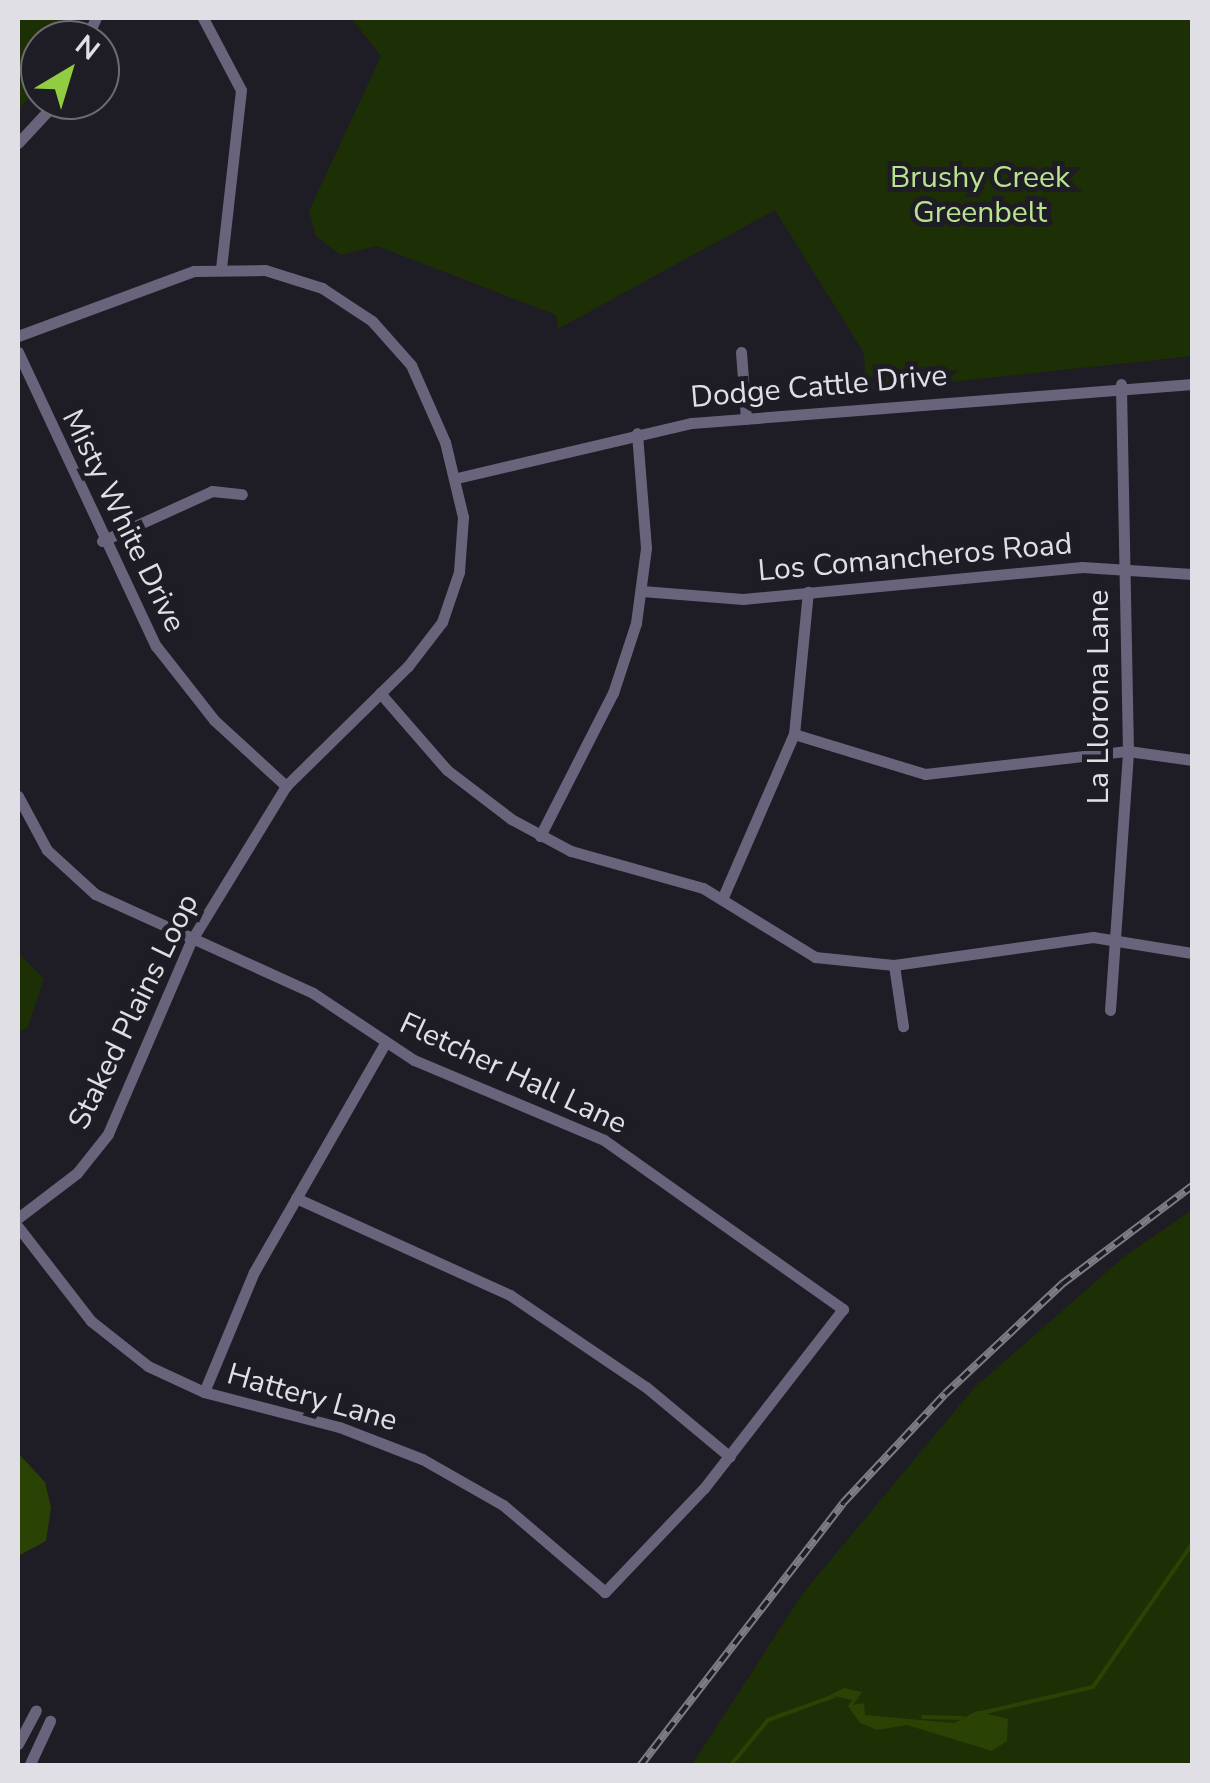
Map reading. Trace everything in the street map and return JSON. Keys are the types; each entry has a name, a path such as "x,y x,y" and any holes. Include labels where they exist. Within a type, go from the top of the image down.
{"street":[{"path":"204,18 241,90 221,268"},
{"path":"18,143 39,120"},
{"name":"Staked Plains Loop","path":"18,336 169,276 221,268 290,276 372,321 411,364 457,478 462,544 452,596 427,644 286,786 190,941 108,1134 77,1173 18,1218"},
{"name":"Misty White Drive","path":"18,352 102,541 176,674 286,786"},
{"path":"740,352 746,419"},
{"name":"Dodge Cattle Drive","path":"457,478 637,433 746,419 1121,384 1192,384"},
{"name":"La Llorona Lane","path":"1110,1010 1128,752 1121,384"},
{"path":"540,836 613,693 642,592 646,506 637,433"},
{"path":"102,541 212,491 242,494"},
{"name":"Los Comancheros Road","path":"642,592 743,598 1125,568 1192,574"},
{"path":"722,897 794,734 808,592"},
{"path":"380,694 447,770 540,836 722,897 816,956 894,966 1066,938 1116,939 1192,954"},
{"path":"794,734 924,774 1128,752 1192,760"},
{"name":"Fletcher Hall Lane","path":"18,796 71,876 190,941 313,993 385,1043 604,1140 843,1310"},
{"path":"894,966 904,1026"},
{"path":"204,1392 234,1311 385,1043"},
{"path":"296,1198 510,1296 646,1386 730,1457"},
{"name":"Hattery Lane","path":"18,1227 90,1322 148,1366 204,1392 366,1436 460,1478 546,1537 605,1592 730,1457 843,1310"},
{"path":"18,1744 36,1710"},
{"path":"29,1766 50,1721"}],"green space":[{"path":"18,18 60,18 20,20 18,109"},
{"name":"Brushy Creek Greenbelt","path":"351,18 1192,18 1192,356 866,391 864,353 775,210 558,329 556,315 377,246 340,255 316,236 309,211 381,56"},
{"path":"18,952 44,979 28,1027 18,1033"},
{"path":"1192,1210 1192,1765 691,1766 803,1593 974,1388 1126,1255"}],"shaded area":[{"path":"18,1453 45,1482 51,1508 46,1541 18,1556"},
{"path":"844,1688 862,1692 853,1705 864,1703 865,1715 954,1723 977,1711 1008,1719 1007,1741 992,1751 907,1725 877,1730 860,1723 848,1706 852,1700 830,1695"}],"waterway":[{"path":"977,1714 1093,1687 1192,1544"},
{"path":"730,1766 768,1720 834,1696"},
{"path":"923,1717 963,1718"}],"railway":[{"path":"640,1766 843,1503 945,1394 1062,1284 1192,1186"}]}
